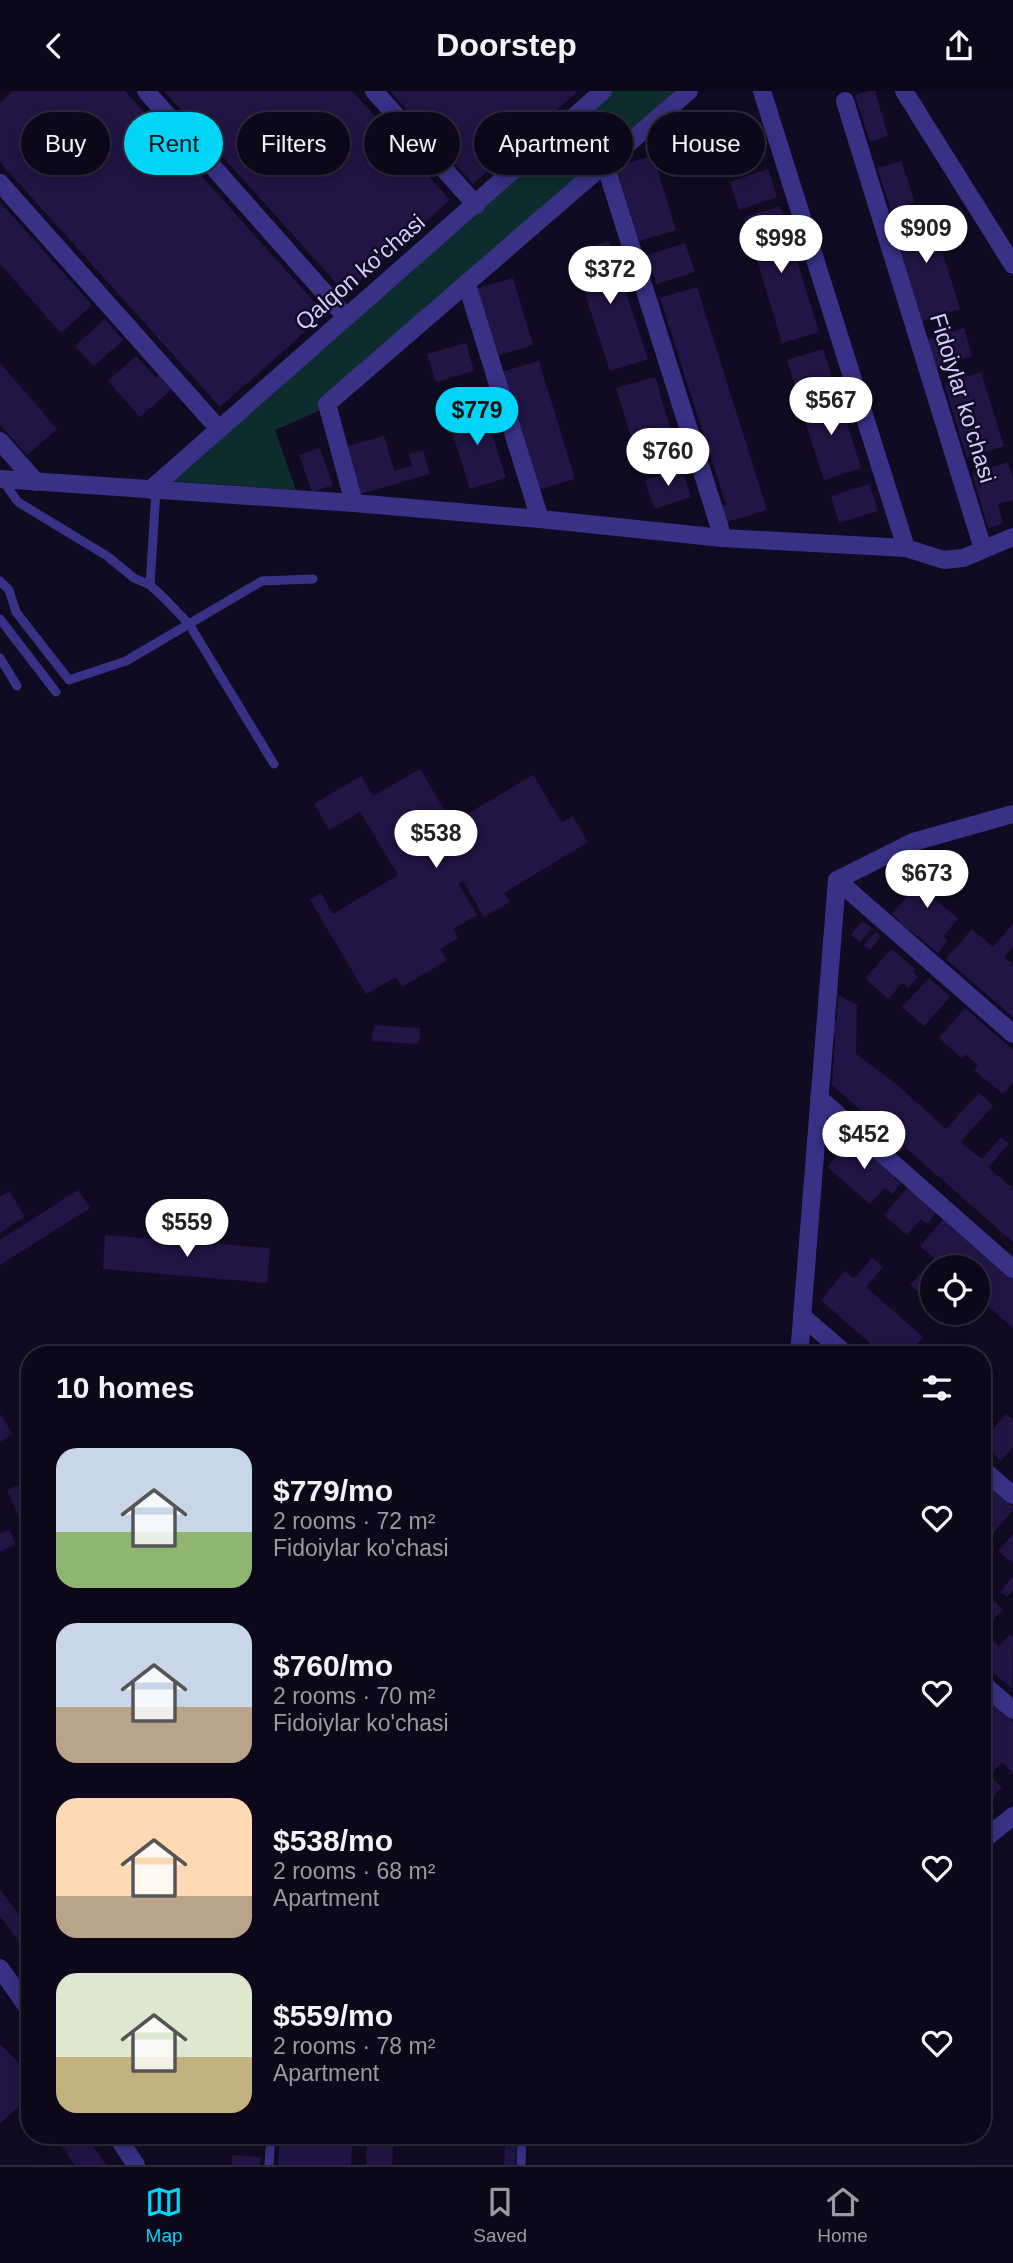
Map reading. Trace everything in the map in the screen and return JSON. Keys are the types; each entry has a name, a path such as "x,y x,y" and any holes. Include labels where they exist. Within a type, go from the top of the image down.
{"street":[{"path":"146,91 345,316"},
{"path":"374,91 476,205"},
{"name":"Qalqon ko'chasi","path":"153,490 218,428 476,205 603,91"},
{"path":"633,140 689,91"},
{"path":"762,91 906,548"},
{"path":"904,91 1013,265"},
{"name":"Fidoiylar ko'chasi","path":"845,101 983,549"},
{"path":"354,503 327,404 592,175"},
{"path":"608,175 723,538"},
{"path":"0,183 218,428"},
{"path":"467,285 540,519"},
{"path":"0,440 36,482"},
{"path":"1,479 354,503 723,538 906,548 944,560 962,558 1013,537"},
{"path":"836,880 913,842 1013,814"},
{"path":"836,880 1013,1034"},
{"path":"800,1346 836,880"},
{"path":"819,1098 1013,1269"},
{"path":"802,1316 837,1346"},
{"path":"991,1477 1013,1495"},
{"path":"991,1691 1013,1710"},
{"path":"991,1834 1013,1816"},
{"path":"1,1971 21,1999"},
{"path":"122,2144 136,2165"}],"lane":[{"path":"1,479 18,502 107,556 134,578 150,585 189,624 274,764"},
{"path":"150,585 153,490"},
{"path":"0,581 9,590 16,612 69,680 127,661 262,581 313,579"},
{"path":"0,619 56,692"},
{"path":"0,657 17,686"},
{"path":"269,2165 270,2144"},
{"path":"521,2165 522,2144"}],"green space":[{"path":"613,91 678,91 655,112 647,112 647,119 633,131 633,112 589,112"},
{"path":"518,175 584,175 323,409 275,430 296,490 173,481"}],"building":[{"path":"13,91 125,91 144,112 124,112 124,175 200,175 325,314 220,407 0,162 0,103"},
{"path":"164,91 352,91 371,112 364,112 364,175 428,175 450,200 345,293 239,175 350,175 350,112 237,112 237,172 223,157 223,112 183,112"},
{"path":"390,91 578,91 554,112 474,112 474,175 483,175 473,184 460,169 460,112 409,112"},
{"path":"875,91 888,136 870,142 855,95"},
{"path":"647,157 647,175 659,175 676,230 639,241 618,175 633,175 633,161"},
{"path":"901,161 915,202 891,210 877,168"},
{"path":"768,169 777,197 739,210 730,182 750,175 765,175 765,170"},
{"path":"0,202 92,305 61,333 0,264"},
{"path":"780,206 819,332 782,343 744,217"},
{"path":"929,209 960,309 922,321 892,221"},
{"path":"609,241 648,359 610,371 572,253"},
{"path":"685,243 695,272 656,284 647,255"},
{"path":"513,278 533,345 496,356 476,289"},
{"path":"697,287 767,510 723,523 718,507 726,505 660,298"},
{"path":"105,319 123,340 94,366 75,346"},
{"path":"964,328 972,356 935,368 926,340"},
{"path":"466,343 474,371 436,382 427,354"},
{"path":"823,349 832,377 796,389 787,360"},
{"path":"136,356 156,378 161,373 173,388 140,417 108,381"},
{"path":"539,361 575,479 537,490 501,372"},
{"path":"0,363 57,429 27,455 0,425"},
{"path":"981,372 1004,446 967,458 944,383"},
{"path":"655,377 677,451 639,463 616,388"},
{"path":"838,394 861,468 824,480 800,406"},
{"path":"483,405 506,478 470,489 447,416"},
{"path":"384,436 394,471 412,466 409,454 423,450 430,474 360,494 347,446"},
{"path":"320,448 333,485 312,492 299,455"},
{"path":"1008,462 1013,479 1013,500 998,504 1003,524 988,528 972,473"},
{"path":"682,468 691,497 654,509 645,480"},
{"path":"869,484 878,511 839,523 831,496"},
{"path":"420,769 452,823 533,775 562,823 573,816 588,842 504,893 510,902 484,917 463,881 458,884 477,915 453,929 458,938 440,949 447,960 402,987 396,977 366,994 310,900 321,893 333,914 398,875 360,812 329,830 314,804 361,776 373,796"},
{"path":"942,855 953,864 928,893 958,919 943,936 948,941 938,953 910,930 907,934 896,924 899,920 892,914"},
{"path":"862,921 872,928 860,942 851,935"},
{"path":"1013,924 1013,946 1004,957 1013,965 1013,1017 946,959 972,929 993,947"},
{"path":"876,932 881,937 870,950 864,945"},
{"path":"892,949 915,969 912,971 918,977 908,988 902,983 888,999 865,978"},
{"path":"929,978 950,997 924,1026 902,1007"},
{"path":"838,995 857,1005 856,1054 896,1084 946,1129 979,1093 993,1106 960,1142 982,1159 1001,1137 1009,1144 988,1167 1013,1189 1013,1242 905,1147 900,1154 884,1141 889,1135 832,1085 835,1037 830,1037 831,1020 837,1020"},
{"path":"965,1008 1013,1050 1013,1082 1003,1094 974,1070 978,1065 965,1054 962,1058 939,1038"},
{"path":"374,1025 420,1028 419,1044 372,1041"},
{"path":"853,1137 897,1174 894,1178 901,1184 892,1194 885,1188 870,1204 827,1167"},
{"path":"910,1185 936,1213 927,1224 921,1219 907,1235 884,1215"},
{"path":"78,1190 90,1208 0,1265 0,1240"},
{"path":"9,1191 25,1216 0,1233 0,1197"},
{"path":"946,1216 1013,1275 1013,1328 990,1308 990,1255 930,1255 920,1246"},
{"path":"105,1235 270,1248 267,1283 103,1269"},
{"path":"872,1258 883,1267 866,1287 923,1337 915,1346 873,1346 821,1300 845,1271 854,1279"},
{"path":"920,1274 920,1294 910,1285"},
{"path":"0,1414 13,1434 0,1442"},
{"path":"1006,1414 1013,1420 1013,1447 1001,1461 991,1451 991,1432"},
{"path":"21,1484 21,1523 7,1490"},
{"path":"991,1488 1013,1507 991,1536"},
{"path":"9,1530 16,1544 0,1552 0,1534"},
{"path":"1013,1534 1013,1563 998,1551"},
{"path":"1013,1576 1013,1590 1007,1597 1000,1592"},
{"path":"991,1598 1003,1609 991,1622"},
{"path":"1010,1634 1013,1637 1012,1689 991,1671 991,1639 999,1646"},
{"path":"991,1695 1003,1706 999,1710 1013,1722 1013,1773 1002,1762 991,1775"},
{"path":"991,1777 1002,1787 991,1799"},
{"path":"0,1889 21,1918 21,1945 0,1916"},
{"path":"0,2044 21,2065 21,2104 0,2124"},
{"path":"60,2144 91,2144 106,2165 75,2165"},
{"path":"279,2144 352,2144 351,2165 278,2165"},
{"path":"367,2144 393,2144 392,2165 366,2165"},
{"path":"505,2144 516,2144 515,2165 504,2165"},
{"path":"232,2155 261,2157 260,2165 232,2165"}]}
